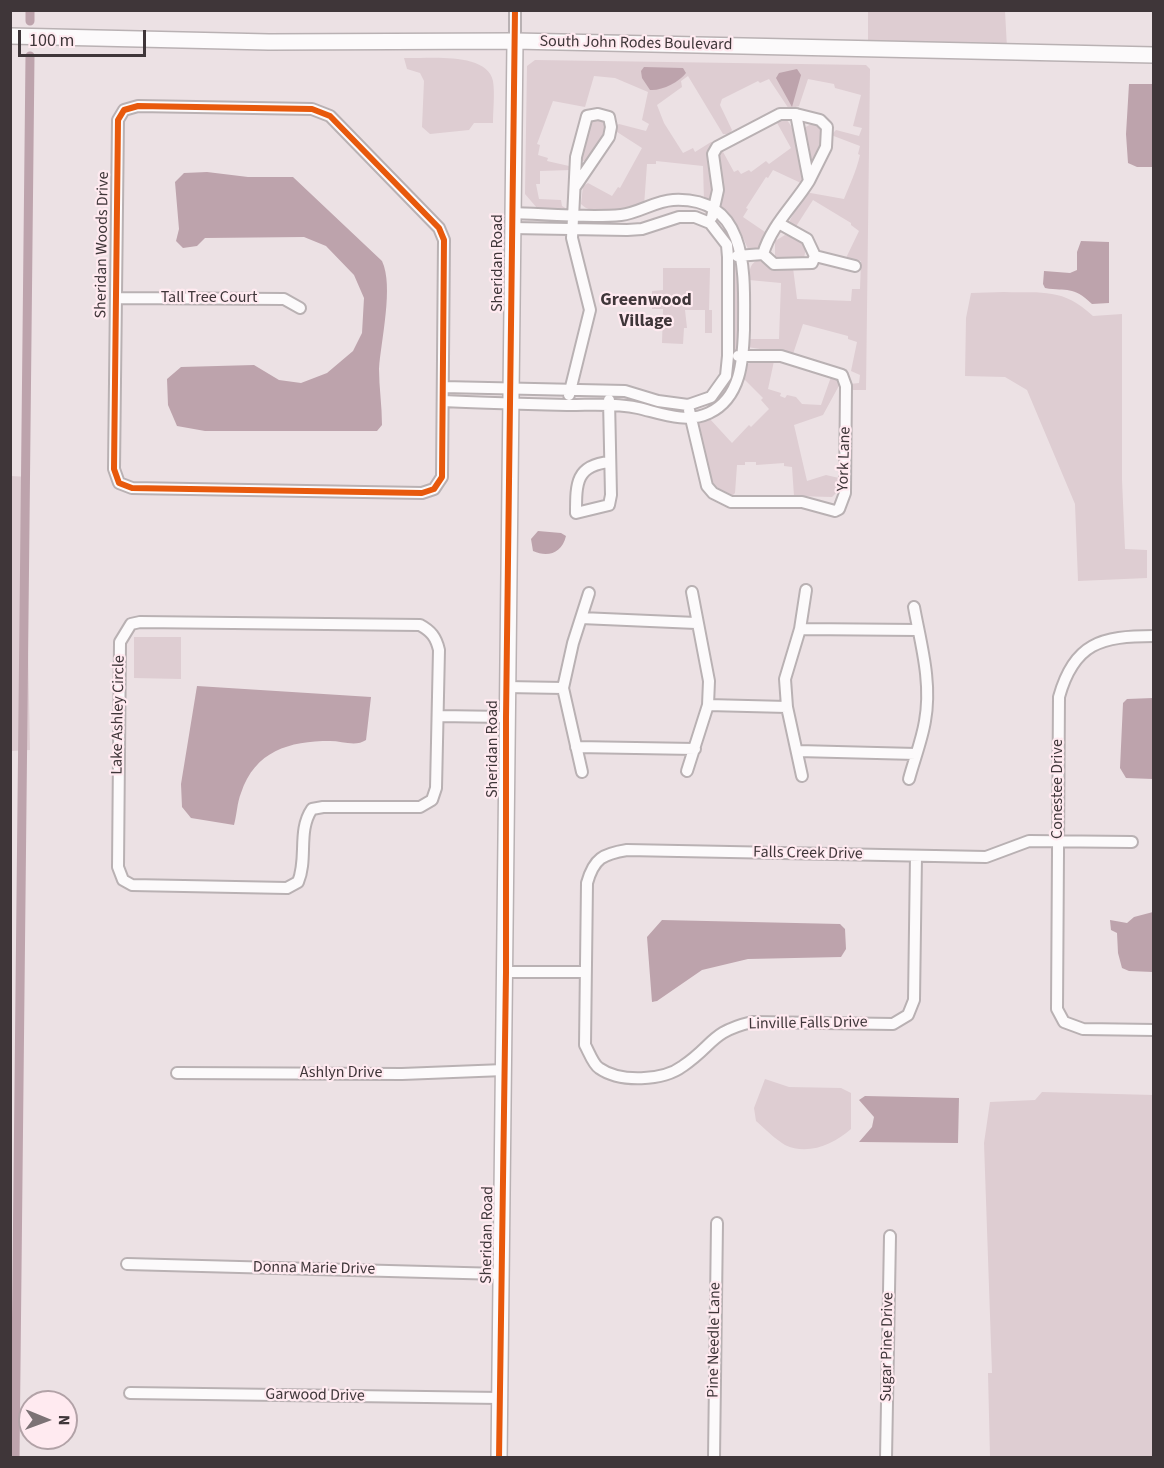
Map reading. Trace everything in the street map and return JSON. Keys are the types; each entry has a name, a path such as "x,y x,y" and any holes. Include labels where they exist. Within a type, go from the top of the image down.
{"street":[{"path":"515,10 515,41"},
{"name":"South John Rodes Boulevard","path":"10,36 269,42 515,41 1154,55"},
{"name":"Sheridan Road","path":"499,1458 515,41"},
{"name":"Sheridan Woods Drive","path":"138,106 312,109 330,116 439,228 444,240 443,387 442,477 434,489 422,494 132,488 119,483 114,469 118,120 124,110 138,106"},
{"path":"569,405 570,390 590,310 573,249 572,228 574,213 574,188 578,145 584,121 593,114 609,117 611,127 609,137 574,188"},
{"path":"710,223 715,211 718,190 714,154 717,147 780,114 796,114 820,120 827,127 826,147 809,181 767,240 763,254"},
{"path":"796,114 809,181"},
{"path":"443,387 569,405 639,408 671,417 690,417 709,413 730,396 739,378 743,356 742,256 737,237 728,222 715,211 698,202 671,200 619,215 574,213 512,220"},
{"path":"646,208 652,224"},
{"path":"443,401 570,390 609,390 625,391 688,405 711,397 726,376 728,356 727,245 710,223 695,217 679,217 642,229 627,230 572,228 512,220"},
{"path":"780,224 807,239 815,256 821,260 855,266"},
{"path":"728,257 763,254 774,264 790,265 812,263 815,256"},
{"name":"Tall Tree Court","path":"116,298 284,299 300,308"},
{"name":"York Lane","path":"688,405 707,486 721,498 741,503 802,502 835,511 839,509 844,493 846,386 842,375 781,356 728,356"},
{"path":"609,390 610,462 609,504 602,508 576,513 576,493 581,475 593,464 610,462"},
{"path":"802,776 787,707 785,679 800,629 806,591"},
{"path":"687,771 708,705 709,681 696,623 692,592"},
{"path":"582,772 563,688 581,618 590,593"},
{"path":"909,779 925,722 928,699 927,669 914,607"},
{"path":"581,618 696,623"},
{"name":"Lake Ashley Circle","path":"140,622 420,625 436,639 439,650 438,716 436,788 432,800 420,807 312,809 304,821 303,870 298,882 287,888 132,885 123,880 118,867 120,642 132,624 140,622"},
{"path":"800,629 918,630"},
{"name":"Conestee Drive","path":"1154,636 1119,636 1099,640 1076,658 1064,678 1059,698 1057,841 1057,1009 1064,1022 1083,1029 1154,1030"},
{"path":"506,687 563,688"},
{"path":"708,705 787,707"},
{"path":"438,716 506,717"},
{"path":"576,747 695,749"},
{"path":"798,751 916,754"},
{"name":"Falls Creek Drive","path":"584,972 586,883 591,867 606,854 627,850 987,857 1029,841 1132,843"},
{"name":"Linville Falls Drive","path":"584,972 585,1045 597,1067 615,1077 662,1076 683,1066 711,1039 730,1027 752,1022 893,1024 908,1015 914,1000 916,856"},
{"path":"506,972 584,972"},
{"name":"Ashlyn Drive","path":"177,1073 402,1074 504,1070"},
{"name":"Pine Needle Lane","path":"714,1458 717,1223"},
{"name":"Sugar Pine Drive","path":"886,1458 890,1236"},
{"name":"Donna Marie Drive","path":"127,1264 501,1274"},
{"name":"Garwood Drive","path":"130,1393 500,1398"}],"shaded area":[{"path":"868,11 1005,11 1007,48 868,45"},
{"path":"404,58 454,59 480,65 488,71 493,81 493,123 474,123 469,130 430,134 422,127 424,81 420,73 407,69"},
{"path":"535,60 866,65 870,69 866,390 850,390 850,384 859,383 860,375 851,371 857,342 848,339 848,336 803,324 793,354 747,347 748,339 779,339 781,283 749,280 750,270 757,261 770,261 793,268 797,299 851,301 852,289 860,289 861,261 846,258 859,231 851,223 813,200 795,228 789,222 805,192 844,199 860,155 858,154 860,146 831,135 836,130 859,136 862,128 853,126 861,95 835,88 834,84 808,79 799,106 789,109 769,79 760,83 758,81 722,99 720,105 732,130 729,134 723,134 688,76 681,81 682,87 657,105 664,123 683,153 693,148 695,152 711,142 716,143 712,201 704,201 703,166 656,161 656,164 647,164 644,206 602,211 586,208 581,204 583,186 588,183 612,196 618,187 620,188 642,148 614,130 615,126 619,124 646,131 649,124 642,120 648,92 615,78 594,76 585,107 553,101 537,144 540,145 538,155 548,158 547,161 569,166 571,170 540,171 540,184 536,184 539,199 561,200 562,206 567,209 537,208 525,194 527,66"},
{"path":"644,67 683,68 686,73 670,85 650,90 642,78 641,71"},
{"path":"797,69 801,75 792,107 776,78 779,73"},
{"path":"1129,84 1153,84 1153,167 1137,167 1128,163 1126,134"},
{"path":"784,118 792,129 799,148 803,184 773,170 768,178 766,177 746,208 748,209 743,217 768,234 763,250 749,251 739,229 721,209 723,188 718,155 722,150 734,172 738,170 741,174 749,170 751,172 766,161 769,164 791,148 776,121"},
{"path":"592,119 600,119 607,127 589,160 583,161 581,160 589,122"},
{"path":"813,123 821,127 822,137 814,162 809,159 804,128"},
{"path":"207,172 248,177 293,177 382,261 387,284 387,299 379,369 382,425 377,431 205,431 177,426 168,405 167,379 181,367 254,365 279,380 301,383 327,373 353,351 362,333 364,298 354,275 326,246 304,237 205,238 197,246 183,248 176,241 179,229 175,182 184,173"},
{"path":"785,235 802,238 806,248 804,258 780,259 775,256 775,241"},
{"path":"1081,241 1109,242 1109,303 1092,304 1070,290 1045,288 1043,284 1044,271 1070,273 1077,270 1077,252"},
{"path":"740,265 741,348 735,354 733,353 733,266"},
{"path":"663,268 710,268 709,310 712,310 712,333 705,333 705,310 685,310 687,328 684,328 683,344 662,343 663,309 652,309 652,291 663,290"},
{"path":"1004,292 1062,296 1093,316 1122,314 1122,480 1125,549 1147,550 1147,578 1078,581 1075,504 1027,390 1005,377 965,376 966,318 971,293"},
{"path":"754,361 774,361 768,389 781,393 780,396 785,398 787,395 796,397 802,404 821,405 831,377 841,382 823,415 794,425 807,481 826,475 839,478 838,491 832,497 794,496 792,467 784,466 784,463 756,465 756,462 745,462 745,465 737,465 735,493 732,496 715,486 706,467 696,425 698,419 709,418 732,443 769,409 761,400 763,398 743,378 746,365"},
{"path":"11,476 29,477 26,549 30,750 11,751"},
{"path":"538,531 561,533 566,536 558,550 544,554 533,551 531,539"},
{"path":"134,637 181,637 181,679 134,678"},
{"path":"197,686 371,697 366,740 353,743 330,741 301,743 275,751 255,767 247,779 240,797 234,825 191,818 182,807 181,784"},
{"path":"1153,698 1153,779 1126,778 1120,768 1123,703 1127,699"},
{"path":"1153,912 1153,972 1129,971 1122,968 1118,953 1117,933 1111,930 1110,920 1127,923 1134,917"},
{"path":"662,920 840,924 845,929 846,949 841,957 748,959 702,970 657,1001 652,1002 647,937"},
{"path":"765,1079 789,1087 841,1088 851,1093 851,1129 829,1144 812,1149 785,1145 756,1121 754,1108"},
{"path":"1042,1092 1153,1095 1153,1457 990,1457 988,1373 992,1373 984,1143 990,1102 1035,1100"},
{"path":"865,1096 959,1098 958,1143 859,1142 872,1127 874,1117 859,1100"}],"waterway":[{"path":"30,10 30,21"},
{"path":"15,1458 30,56"}],"cycle path":[{"path":"499,1458 515,10"},
{"path":"138,106 312,109 330,116 439,228 444,240 442,477 434,489 422,493 132,488 119,483 114,469 118,120 124,110 138,106"}],"district":[{"name":"Greenwood Village","path":"646,311"}]}
